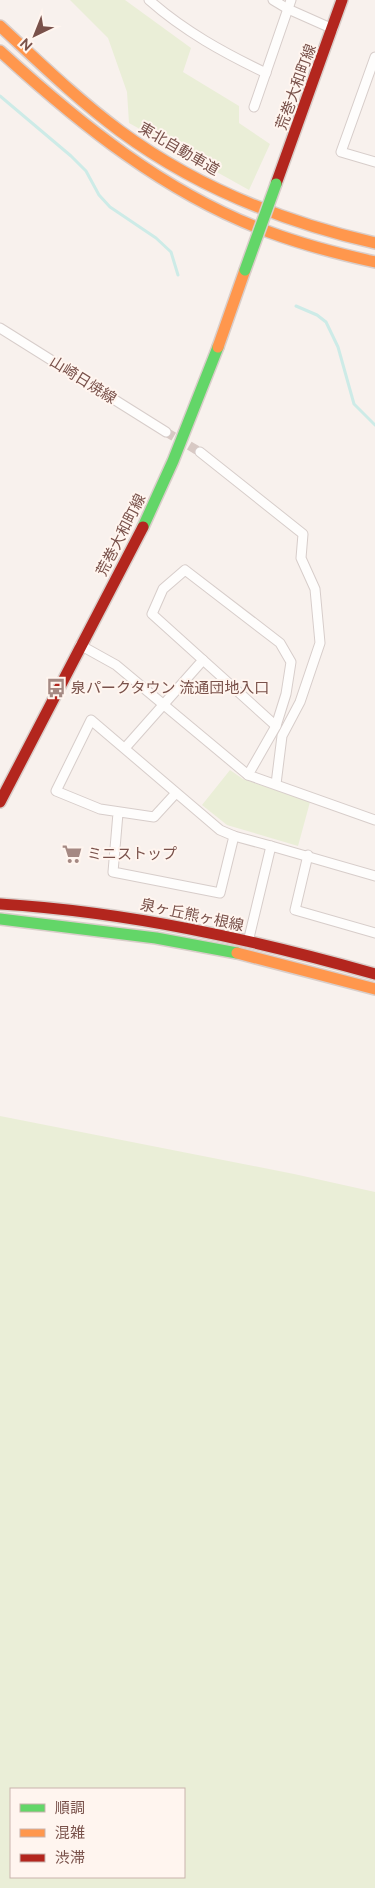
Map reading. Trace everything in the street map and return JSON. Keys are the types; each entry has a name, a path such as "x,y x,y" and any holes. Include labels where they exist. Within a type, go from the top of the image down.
{"main road":[{"name":"荒巻大和町線","path":"0,802 145,523 186,432 342,0"},
{"name":"東北自動車道","path":"0,26 91,109 139,144 192,176 228,194 308,225 375,243"},
{"path":"0,50 83,124 125,156 169,184 238,219 280,235 375,262"},
{"name":"泉ヶ丘熊ヶ根線","path":"0,904 117,914 248,942 375,974"},
{"name":"泉ヶ丘熊ヶ根線","path":"0,919 156,938 224,950 375,990"}],"street":[{"path":"149,0 193,34 226,54 266,73"},
{"path":"273,0 288,10 333,29"},
{"path":"254,107 291,0"},
{"path":"375,58 341,152 375,162"},
{"name":"山崎日焼線","path":"0,328 166,432"},
{"path":"200,452 303,534 301,558 315,589 320,642 300,702 282,736 276,784"},
{"path":"248,775 276,726 286,694 291,662 280,644 185,570 163,589 152,614 276,726"},
{"path":"80,645 116,664 248,775 375,820"},
{"path":"125,748 203,660"},
{"path":"176,793 154,817 100,809 56,790 91,720 220,830 234,836 308,855 375,876"},
{"path":"118,813 113,872 122,874 220,893 234,836"},
{"path":"248,942 270,846"},
{"path":"308,855 295,910 375,933"}],"green space":[{"path":"70,0 125,0 191,48 183,72 239,106 239,123 270,144 249,190 129,123 127,92 108,38"},
{"path":"230,770 243,779 310,802 298,846 227,825 202,805"},
{"path":"0,1116 294,1174 375,1192 375,1888 0,1888"}],"waterway":[{"path":"0,96 86,171 99,195 110,207 156,238 171,252 178,275"},
{"path":"296,306 317,315 326,322 338,347 354,404 375,425"}],"tunnel":[{"path":"166,432 200,452"}],"traffic: fast":[{"path":"245,270 276,184"},
{"path":"143,527 173,461 218,347"},
{"path":"0,919 156,938 237,953"}],"traffic: slow":[{"path":"0,26 58,80 104,119 149,151 179,169 210,186 274,213 307,225 375,243"},
{"path":"0,51 61,105 126,155 195,198 231,216 282,237 375,262"},
{"path":"218,347 245,270"},
{"path":"237,953 375,989"}],"traffic: jam":[{"path":"276,184 342,0"},
{"path":"0,802 143,527"},
{"path":"0,904 95,913 142,920 282,949 375,974"}],"place":[{"name":"泉パークタウン 流通団地入口","path":"56,688"},
{"name":"ミニストップ","path":"72,854"}]}
